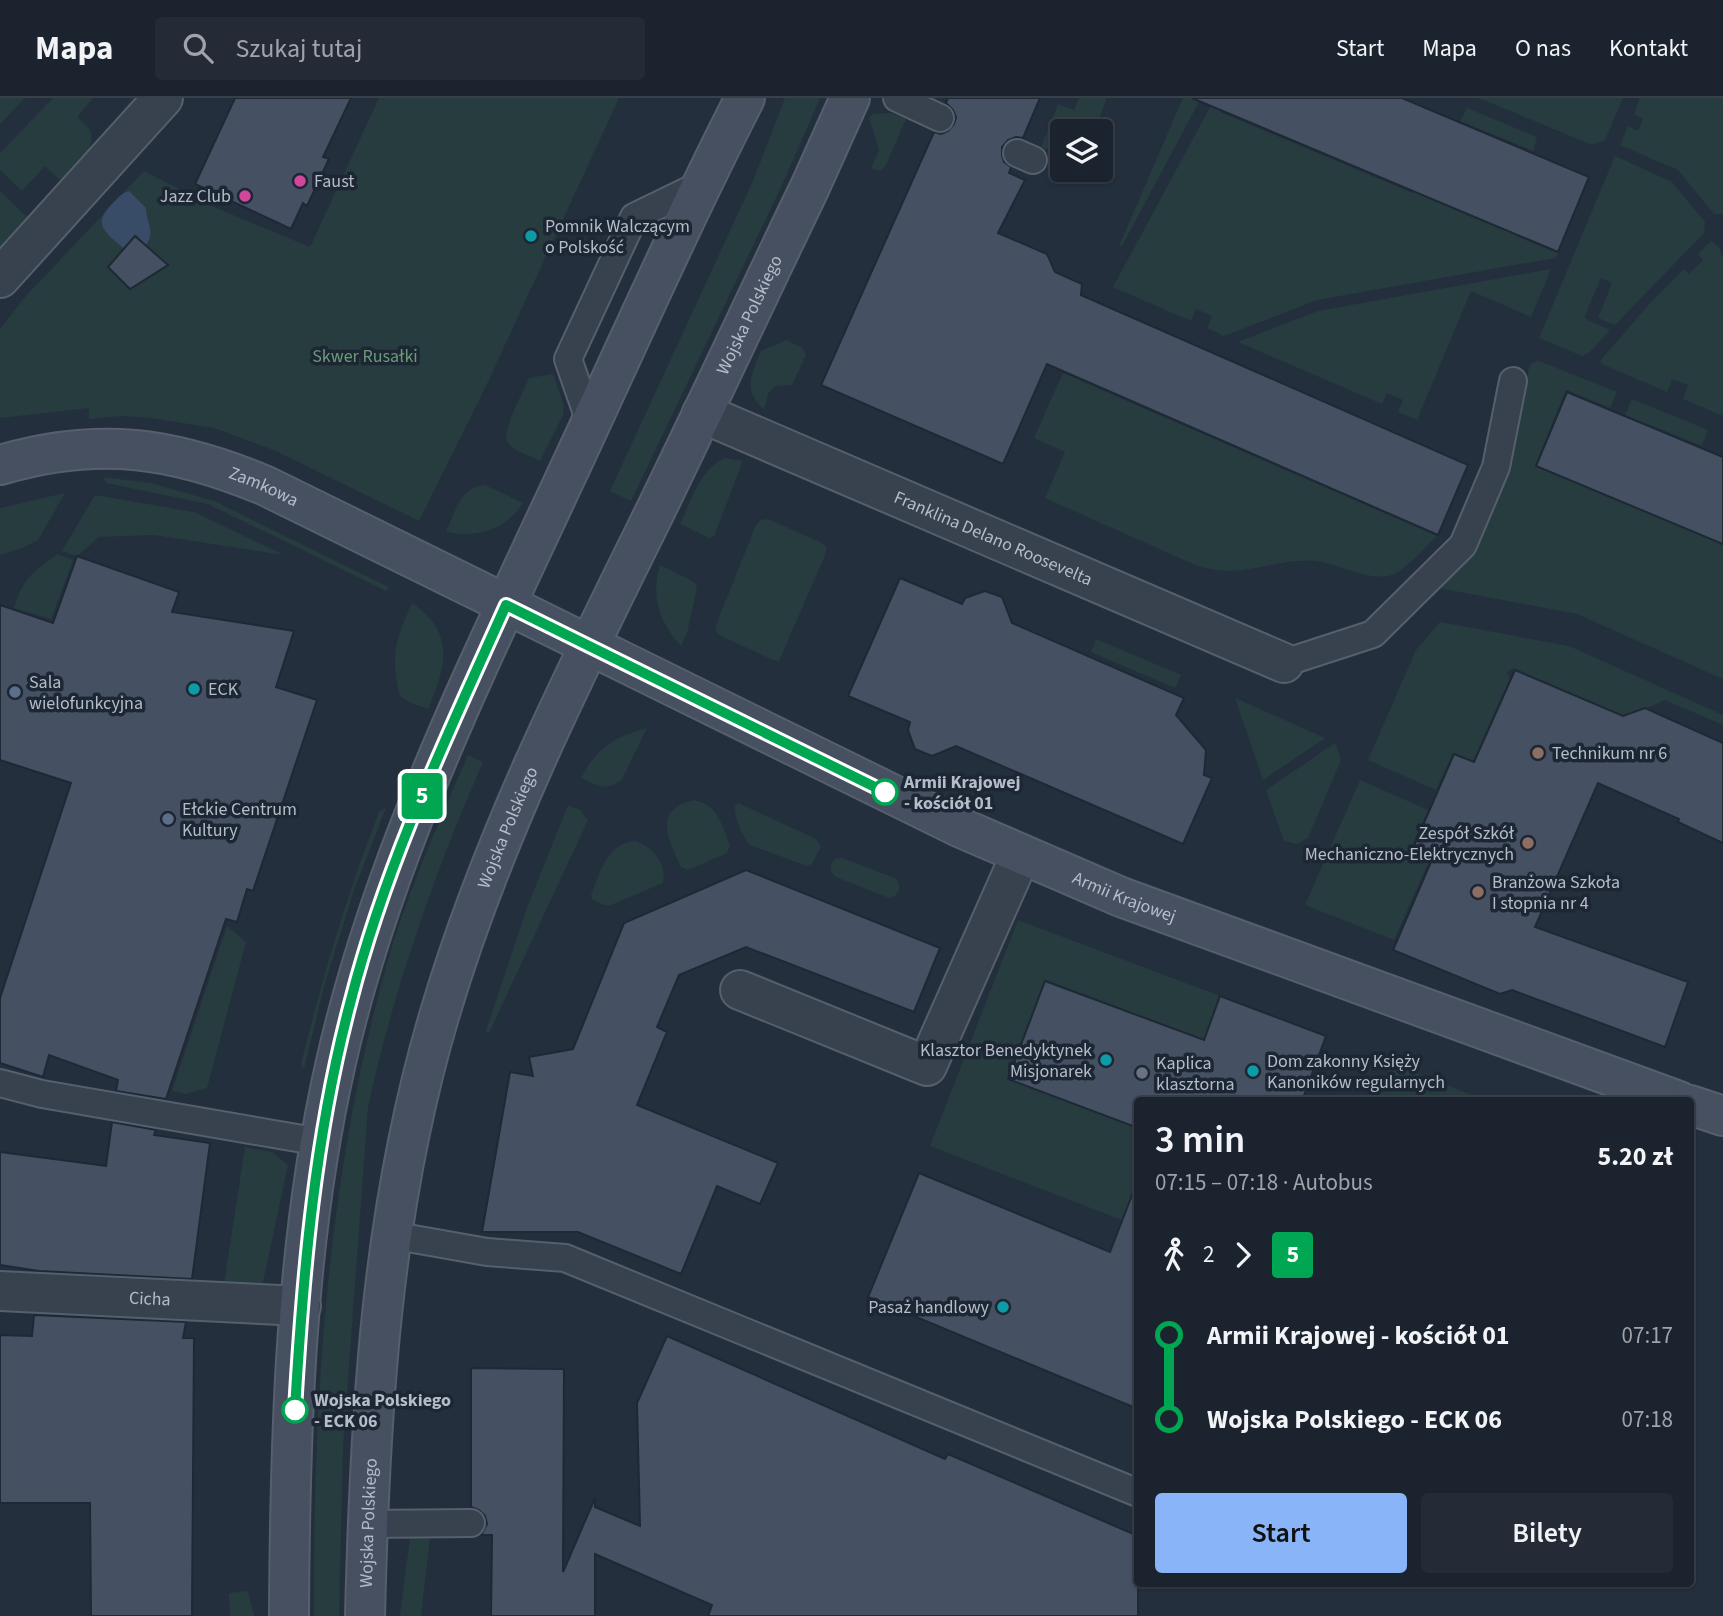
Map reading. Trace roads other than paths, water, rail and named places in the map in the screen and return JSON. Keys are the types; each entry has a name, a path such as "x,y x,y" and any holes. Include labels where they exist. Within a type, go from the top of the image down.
{"street":[{"path":"0,278 163,98"},
{"path":"289,1616 293,1436 308,1232 320,1142 351,998 409,825 590,422 702,184 746,98"},
{"name":"Wojska Polskiego","path":"365,1616 373,1398 386,1269 409,1137 444,1001 482,887 531,771 850,98"},
{"name":"Franklina Delano Roosevelta","path":"702,413 1284,663"},
{"name":"Zamkowa","path":"0,465 50,453 110,447 198,461 266,486 589,647"},
{"name":"Armii Krajowej","path":"589,647 906,803 1121,897 1668,1097"},
{"path":"740,990 927,1066 1021,854"},
{"path":"1694,1106 1723,1116"},
{"name":"Cicha","path":"0,1291 301,1306"}],"lane":[{"path":"897,98 940,118"},
{"path":"1284,663 1373,634 1463,545 1496,467 1513,381"},
{"path":"0,1083 42,1094 320,1142"},
{"path":"391,1235 487,1252 565,1258 1134,1491"},
{"path":"367,1524 471,1523"}],"water":[{"path":"129,191 146,208 150,235 146,245 136,235 123,248 102,223 106,211 117,198"}],"place":[{"name":"Faust","path":"300,181"},
{"name":"Jazz Club","path":"245,196"},
{"name":"Pomnik Walczącym o Polskość","path":"531,236"},
{"name":"ECK","path":"194,689"},
{"name":"Sala wielofunkcyjna","path":"15,692"},
{"name":"Technikum nr 6","path":"1538,753"},
{"name":"Armii Krajowej - kościół 01","path":"885,792"},
{"name":"Ełckie Centrum Kultury","path":"168,819"},
{"name":"Zespół Szkół Mechaniczno-Elektrycznych","path":"1528,843"},
{"name":"Branżowa Szkoła I stopnia nr 4","path":"1478,892"},
{"name":"Klasztor Benedyktynek Misjonarek","path":"1106,1060"},
{"name":"Dom zakonny Księży Kanoników regularnych","path":"1253,1071"},
{"name":"Kaplica klasztorna","path":"1142,1073"},
{"name":"Pasaż handlowy","path":"1003,1307"},
{"name":"Wojska Polskiego - ECK 06","path":"295,1410"}],"park label":[{"name":"Skwer Rusałki","path":"365,356"}]}
